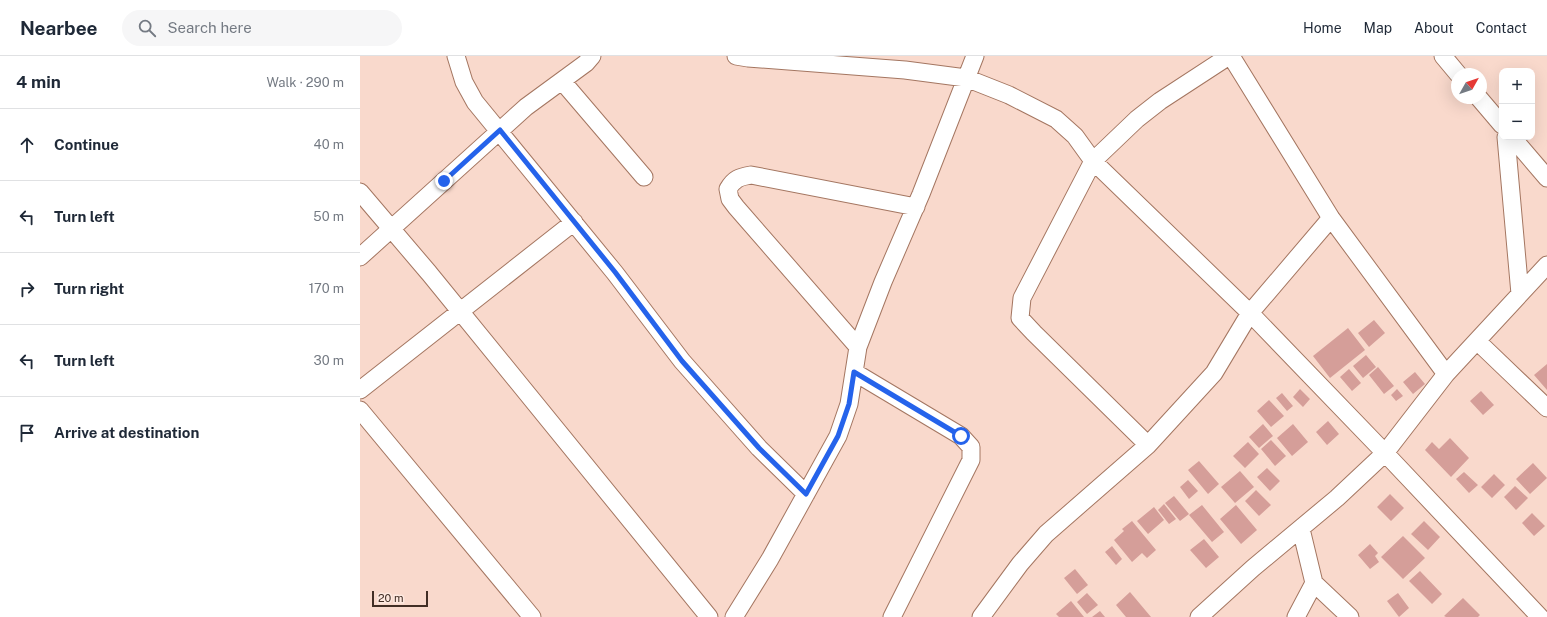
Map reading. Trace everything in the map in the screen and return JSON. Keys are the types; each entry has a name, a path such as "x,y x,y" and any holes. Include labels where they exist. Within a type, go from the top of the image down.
{"street":[{"path":"456,56 464,82 476,102 574,222 687,367 759,448 806,494"},
{"path":"360,257 526,107 586,63 592,56"},
{"path":"736,56 905,70 966,78 1009,95 1056,119 1075,136 1093,161 1250,313 1386,453 1540,617"},
{"path":"734,617 770,559 838,436 849,404 858,347 883,282 916,207 975,56"},
{"path":"1148,445 1034,334 1020,318 1022,298 1093,161 1160,101 1230,56 1331,218 1446,374"},
{"path":"1443,56 1453,68"},
{"path":"562,81 644,177"},
{"path":"1484,104 1499,121"},
{"path":"1506,140 1520,294"},
{"path":"1515,140 1547,178"},
{"path":"858,347 736,207 730,199 728,189 733,182 740,177 751,175 916,207"},
{"path":"360,192 461,312 710,617"},
{"path":"981,617 1020,564 1046,534 1148,445 1214,372 1250,313 1331,218"},
{"path":"360,390 574,222"},
{"path":"1199,617 1253,568 1301,529 1386,453 1446,374 1547,265"},
{"path":"1477,341 1547,408"},
{"path":"854,372 961,436 971,447 971,460 892,617"},
{"path":"360,410 532,617"},
{"path":"1301,529 1314,583 1350,617"},
{"path":"1296,617 1314,583"}],"building":[{"path":"1374,320 1385,333 1369,347 1358,333"},
{"path":"1348,328 1365,350 1330,378 1313,356"},
{"path":"1366,355 1376,367 1363,378 1353,366"},
{"path":"1547,364 1547,390 1534,375"},
{"path":"1378,367 1394,386 1384,394 1369,375"},
{"path":"1349,369 1361,383 1352,391 1340,377"},
{"path":"1415,372 1425,384 1413,394 1403,382"},
{"path":"1300,389 1310,399 1303,407 1293,397"},
{"path":"1397,389 1403,396 1396,401 1391,395"},
{"path":"1481,391 1494,405 1483,415 1470,401"},
{"path":"1282,393 1293,406 1287,411 1276,398"},
{"path":"1269,400 1284,416 1271,427 1257,411"},
{"path":"1328,421 1339,434 1327,445 1316,432"},
{"path":"1263,424 1273,436 1259,448 1249,437"},
{"path":"1293,424 1308,442 1292,456 1277,438"},
{"path":"1450,438 1469,458 1451,477 1425,450 1432,442 1439,449"},
{"path":"1271,440 1286,456 1275,466 1261,449"},
{"path":"1248,442 1259,454 1245,468 1233,456"},
{"path":"1199,461 1219,484 1208,494 1188,470"},
{"path":"1533,463 1547,478 1530,494 1516,479"},
{"path":"1267,468 1280,481 1270,491 1257,477"},
{"path":"1240,471 1254,487 1235,503 1221,487"},
{"path":"1464,472 1478,485 1469,493 1456,479"},
{"path":"1494,474 1505,485 1492,498 1481,487"},
{"path":"1188,480 1198,491 1189,499 1180,487"},
{"path":"1515,486 1528,498 1516,510 1504,497"},
{"path":"1256,490 1271,505 1259,516 1245,501"},
{"path":"1390,494 1404,508 1391,521 1377,507"},
{"path":"1174,496 1189,514 1180,521 1165,503"},
{"path":"1164,504 1176,519 1169,524 1158,510"},
{"path":"1202,505 1224,532 1212,542 1189,515"},
{"path":"1236,505 1257,530 1241,544 1220,519"},
{"path":"1154,507 1164,520 1148,534 1137,521"},
{"path":"1532,513 1545,526 1534,536 1522,523"},
{"path":"1132,521 1156,550 1147,558 1142,553 1132,562 1114,540 1124,531 1122,529"},
{"path":"1424,521 1440,537 1428,550 1411,534"},
{"path":"1403,536 1425,558 1403,579 1381,557"},
{"path":"1204,539 1219,557 1206,568 1190,550"},
{"path":"1370,544 1378,553 1375,556 1379,562 1370,569 1358,555"},
{"path":"1112,546 1122,559 1116,565 1105,552"},
{"path":"1075,569 1088,585 1077,594 1064,578"},
{"path":"1420,571 1442,594 1432,604 1409,581"},
{"path":"1130,592 1151,617 1126,617 1116,605"},
{"path":"1087,593 1098,605 1087,614 1077,602"},
{"path":"1398,593 1409,608 1399,617 1387,601"},
{"path":"1463,598 1480,615 1478,617 1444,616"},
{"path":"1071,601 1084,617 1059,617 1056,614"},
{"path":"1100,611 1105,617 1092,617"}],"route":[{"path":"444,181 500,130 615,272 682,361 759,448 806,494 838,436 849,404 854,372 961,436"}]}
